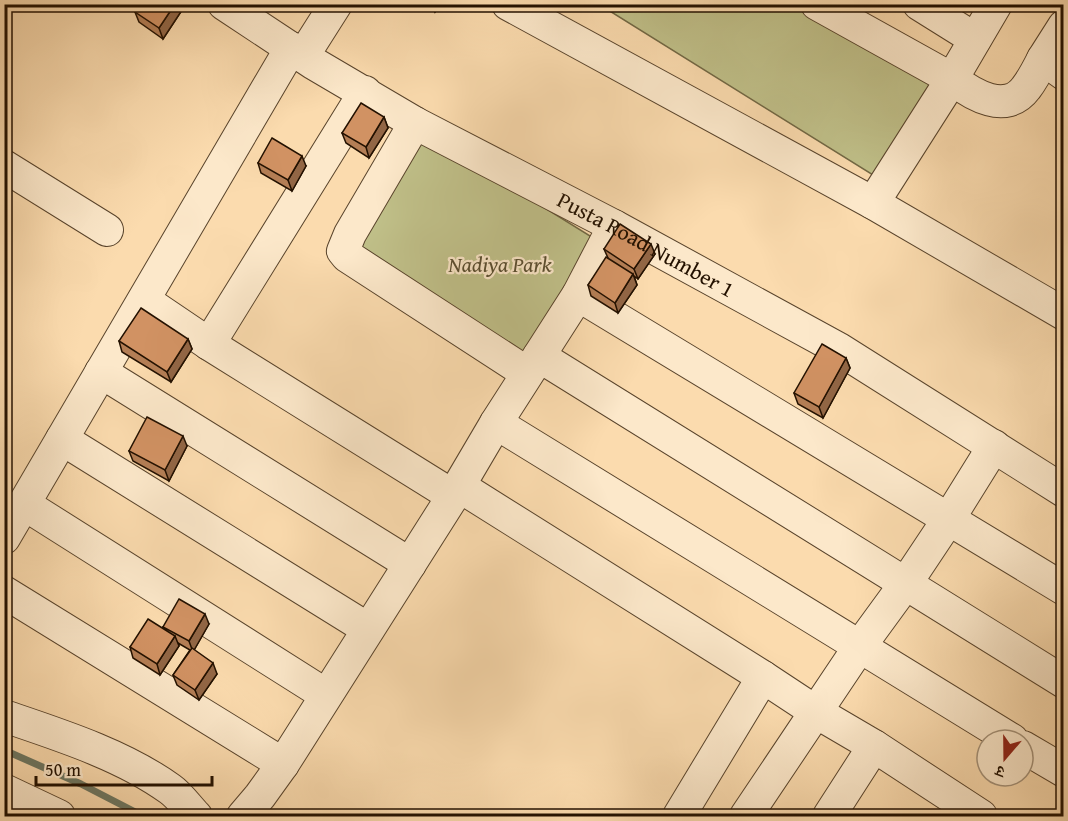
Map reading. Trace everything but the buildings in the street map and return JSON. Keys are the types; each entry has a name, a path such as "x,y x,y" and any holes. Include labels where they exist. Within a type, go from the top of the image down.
{"street":[{"name":"Pusta Road Number 1","path":"224,4 297,52 415,123 614,226 839,349 1064,491"},
{"path":"4,538 144,300 297,52 336,4"},
{"path":"508,4 873,203 1064,314"},
{"path":"817,4 952,79 970,92 989,100 1008,102 1053,67 1064,26"},
{"path":"919,4 975,39"},
{"path":"873,203 952,79 996,4"},
{"path":"209,344 365,92"},
{"path":"415,123 350,234 344,251 347,256 906,583 1064,682"},
{"path":"4,166 107,230"},
{"path":"243,816 283,764 456,491 496,423 578,295 614,226"},
{"path":"578,295 1064,589"},
{"path":"144,300 209,344 763,677 874,746 972,814"},
{"path":"101,372 410,564"},
{"path":"496,423 993,728"},
{"path":"62,439 368,629"},
{"path":"746,816 860,646 906,583 994,446"},
{"path":"24,504 326,695"},
{"path":"4,592 283,764"},
{"path":"679,816 763,677"},
{"path":"4,716 57,734 134,766 172,791 196,816"},
{"path":"829,816 874,746"},
{"path":"1035,754 1064,771"},
{"path":"4,790 59,816"}],"green space":[{"path":"600,5 834,5 939,70 873,175"},
{"name":"Nadiya Park","path":"419,130 603,244 527,373 346,241"}],"waterway":[{"path":"4,750 81,784 143,816"}]}
